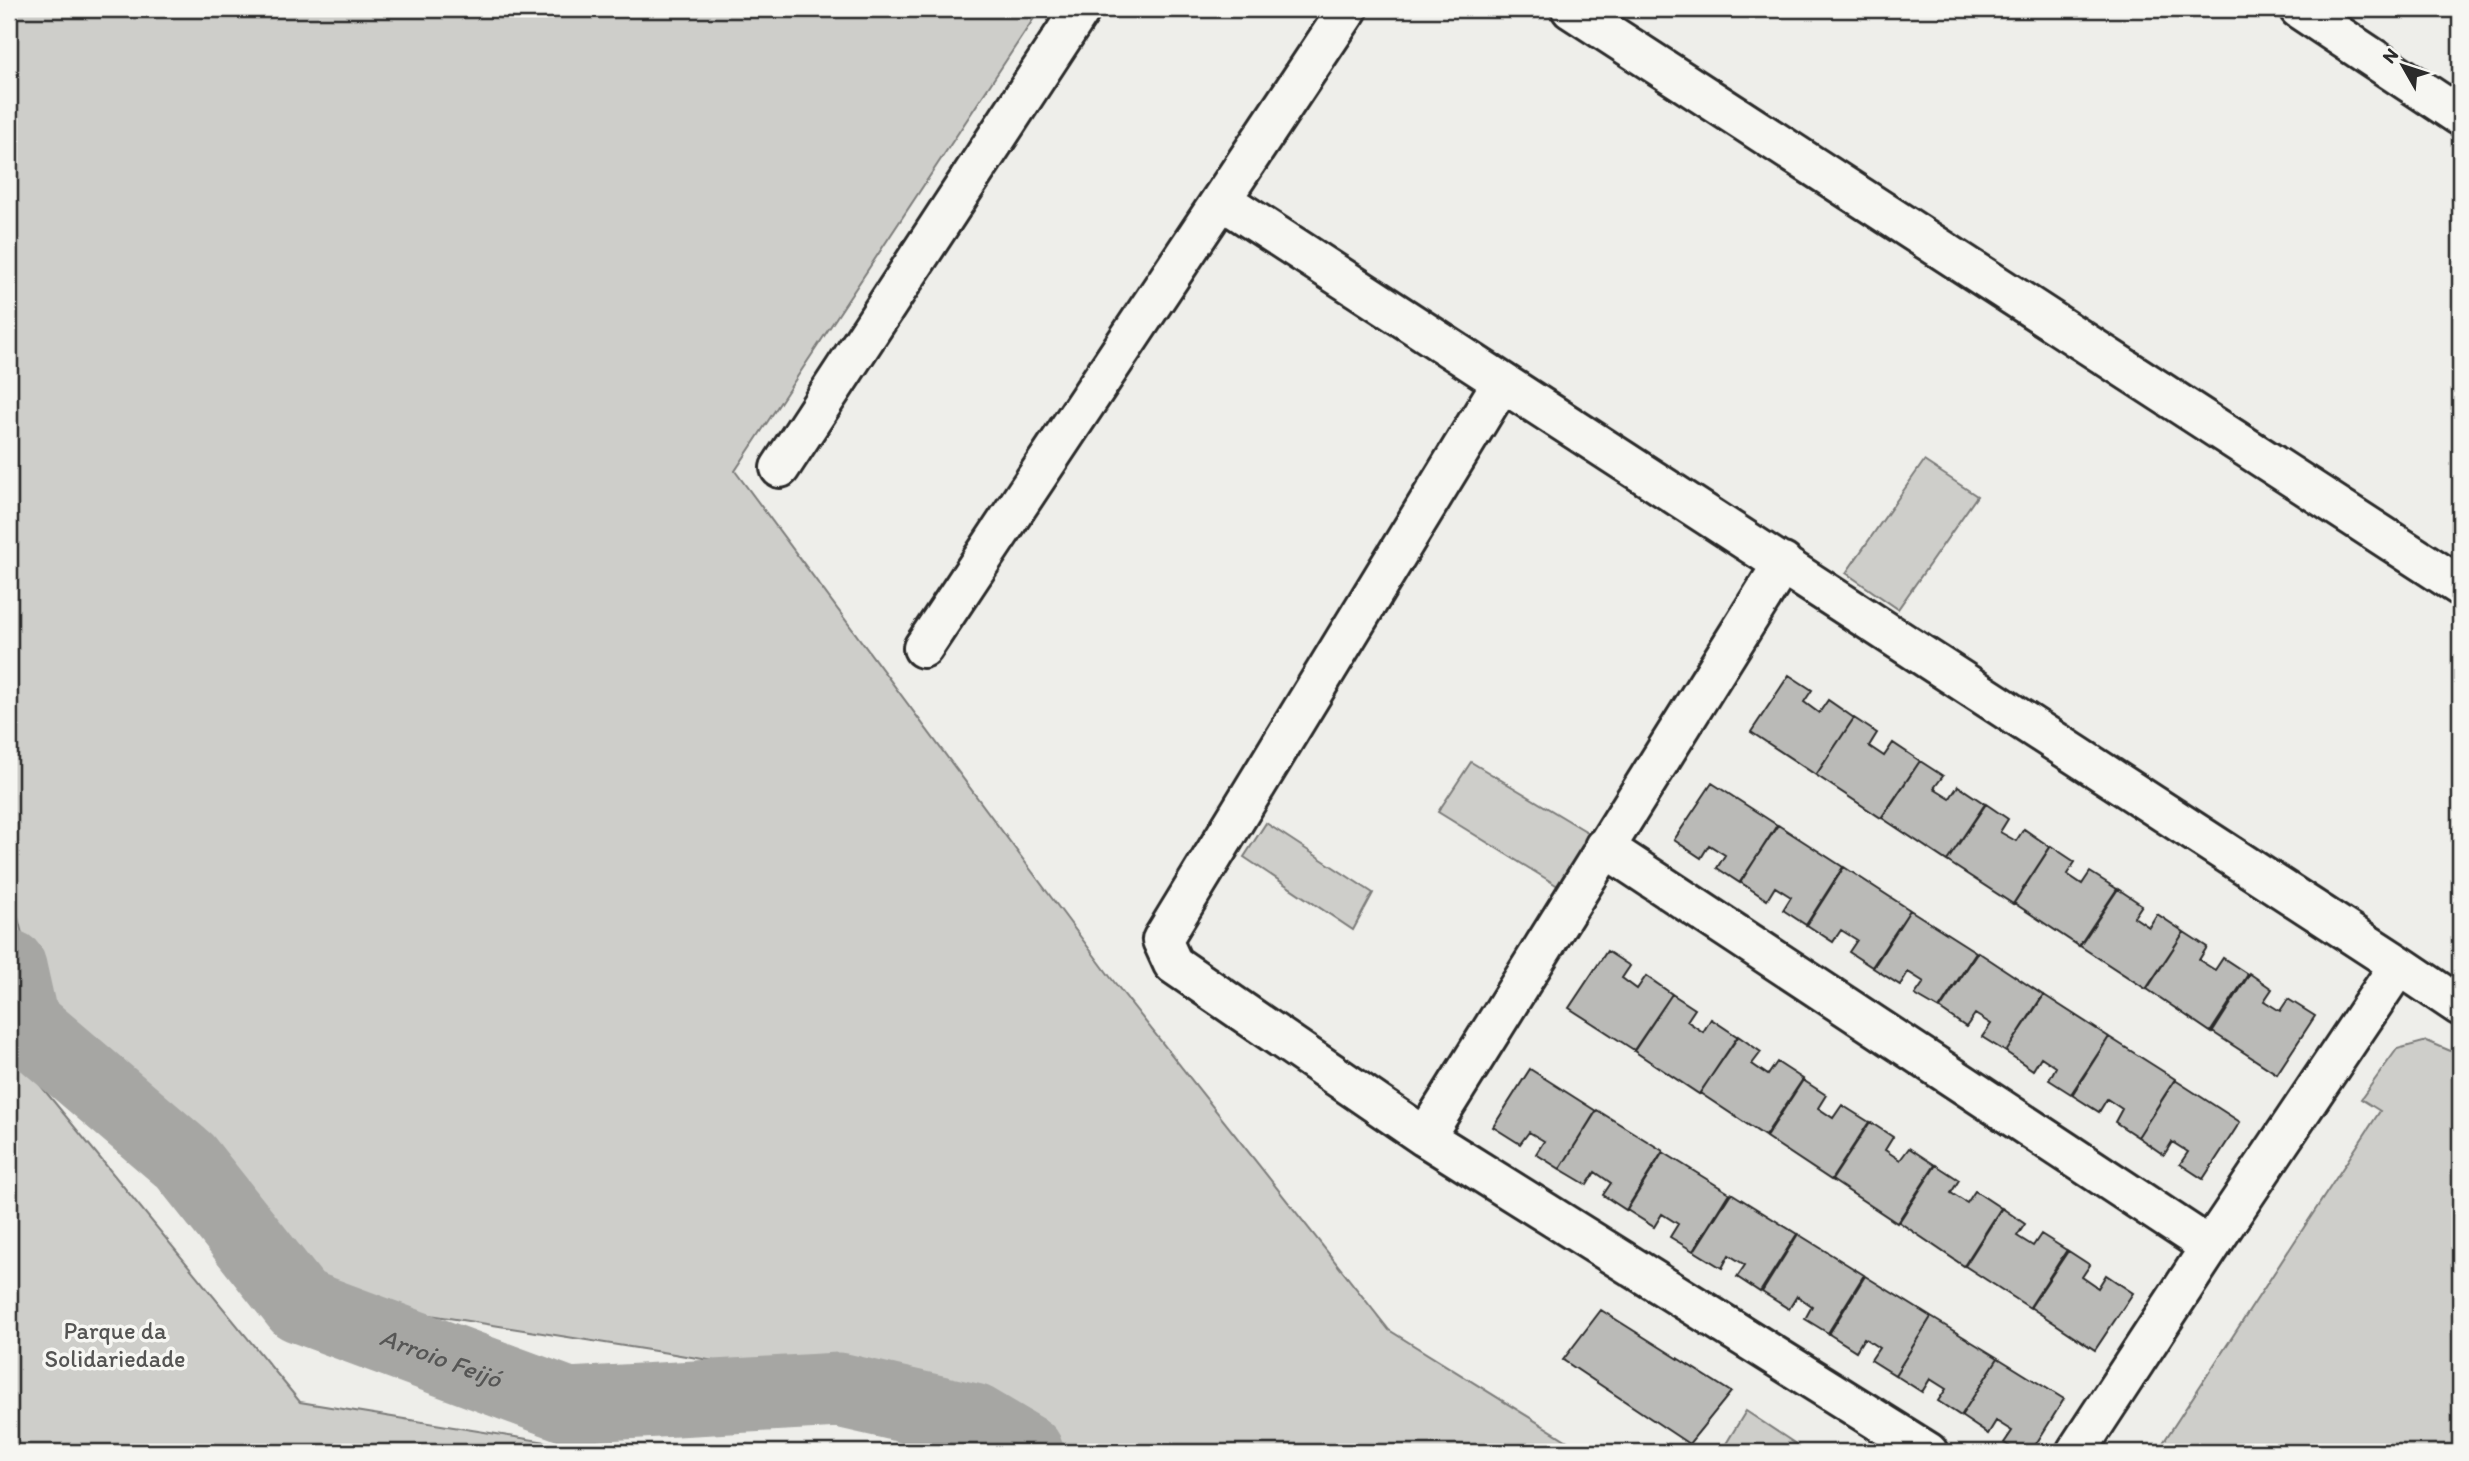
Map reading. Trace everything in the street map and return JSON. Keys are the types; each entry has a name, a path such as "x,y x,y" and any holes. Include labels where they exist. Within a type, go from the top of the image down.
{"street":[{"path":"780,468 1081,9"},
{"path":"923,648 1348,9"},
{"path":"1571,9 2460,586"},
{"path":"2299,9 2460,116"},
{"path":"1222,200 2460,1006"},
{"path":"1502,382 1162,940 1173,964 1425,1137 1928,1452"},
{"path":"1425,1137 1783,564"},
{"path":"1604,847 2210,1247"},
{"path":"2076,1452 2399,965"}],"green space":[{"path":"9,9 1040,9 735,471 1111,978 1389,1330 1585,1452 1064,1452 990,1409 674,1354 305,1295 196,1149 44,1022 9,882"},
{"path":"1924,461 1977,496 1898,609 1846,573"},
{"path":"1471,762 1594,836 1561,888 1438,812"},
{"path":"1266,823 1373,893 1353,930 1244,857"},
{"path":"2427,1041 2460,1055 2460,1452 2157,1452 2380,1111 2361,1099 2397,1049"},
{"name":"Parque da Solidariedade","path":"9,1047 300,1402 607,1452 9,1452"},
{"path":"1746,1411 1808,1452 1721,1452"}],"building":[{"path":"1789,675 1812,690 1804,702 1819,713 1828,700 1854,718 1816,775 1751,732"},
{"path":"1854,718 1877,733 1869,746 1884,756 1893,743 1920,761 1881,818 1816,775"},
{"path":"1920,761 1943,776 1934,788 1950,798 1958,786 1985,804 1947,861 1882,818"},
{"path":"1712,783 1777,825 1740,883 1717,868 1725,855 1709,845 1701,858 1674,840"},
{"path":"1986,804 2008,819 2000,832 2016,841 2024,829 2050,847 2013,904 1947,861"},
{"path":"1778,825 1843,867 1806,925 1783,910 1791,897 1775,887 1767,900 1740,882"},
{"path":"2051,846 2075,862 2067,874 2082,884 2090,872 2117,889 2079,946 2014,903"},
{"path":"1844,867 1910,910 1872,967 1849,952 1857,940 1841,930 1833,942 1807,925"},
{"path":"2118,889 2142,905 2134,917 2149,927 2157,914 2184,932 2146,989 2080,946"},
{"path":"1910,910 1976,952 1939,1009 1915,995 1924,982 1908,972 1900,985 1873,968"},
{"path":"2184,932 2207,947 2199,960 2215,970 2223,958 2249,975 2212,1033 2147,989"},
{"path":"1607,951 1630,966 1622,978 1637,989 1646,976 1672,994 1634,1050 1569,1008"},
{"path":"1978,952 2043,995 2006,1052 1982,1037 1991,1024 1975,1014 1966,1027 1940,1009"},
{"path":"2249,973 2272,989 2264,1001 2280,1011 2288,999 2315,1016 2277,1074 2211,1031"},
{"path":"1672,994 1695,1009 1687,1021 1703,1032 1711,1019 1738,1037 1699,1094 1634,1051"},
{"path":"2044,995 2109,1037 2071,1094 2049,1080 2056,1067 2041,1057 2033,1070 2006,1052"},
{"path":"1738,1036 1761,1052 1752,1064 1768,1075 1777,1062 1803,1079 1765,1136 1700,1093"},
{"path":"2109,1037 2175,1079 2138,1137 2115,1122 2122,1109 2107,1099 2099,1112 2072,1095"},
{"path":"1530,1069 1596,1111 1560,1169 1536,1154 1544,1141 1529,1132 1520,1144 1493,1127"},
{"path":"1803,1080 1826,1095 1818,1108 1833,1118 1842,1105 1869,1122 1831,1180 1766,1137"},
{"path":"2175,1080 2240,1122 2203,1179 2180,1164 2188,1152 2172,1142 2164,1155 2138,1137"},
{"path":"1597,1110 1663,1151 1626,1210 1603,1195 1611,1183 1595,1172 1587,1185 1560,1169"},
{"path":"1870,1122 1893,1137 1885,1150 1900,1160 1909,1148 1935,1165 1897,1223 1832,1180"},
{"path":"1663,1152 1729,1193 1693,1251 1670,1237 1678,1224 1662,1214 1654,1227 1627,1210"},
{"path":"1936,1165 1959,1180 1951,1193 1967,1203 1975,1191 2001,1208 1964,1266 1899,1222"},
{"path":"1731,1193 1797,1234 1760,1292 1737,1277 1745,1265 1729,1255 1722,1268 1694,1251"},
{"path":"2002,1208 2025,1224 2017,1236 2033,1246 2041,1234 2068,1251 2030,1308 1965,1266"},
{"path":"1798,1234 1864,1275 1828,1333 1805,1319 1812,1306 1797,1296 1789,1309 1762,1292"},
{"path":"2067,1250 2090,1265 2082,1277 2098,1288 2106,1275 2133,1293 2095,1350 2030,1307"},
{"path":"1865,1276 1931,1317 1895,1375 1871,1360 1879,1348 1864,1338 1856,1351 1829,1334"},
{"path":"1601,1310 1731,1392 1689,1444 1563,1360"},
{"path":"1931,1317 1998,1358 1961,1416 1938,1401 1946,1389 1930,1379 1922,1392 1895,1375"},
{"path":"1998,1358 2064,1399 2031,1452 2019,1452 2004,1443 2012,1431 1996,1421 1988,1434 1961,1416"}],"waterway":[{"name":"Arroio Feijó","path":"9,967 21,1021 185,1161 299,1305 568,1405 839,1390 974,1421 1026,1452"}]}
